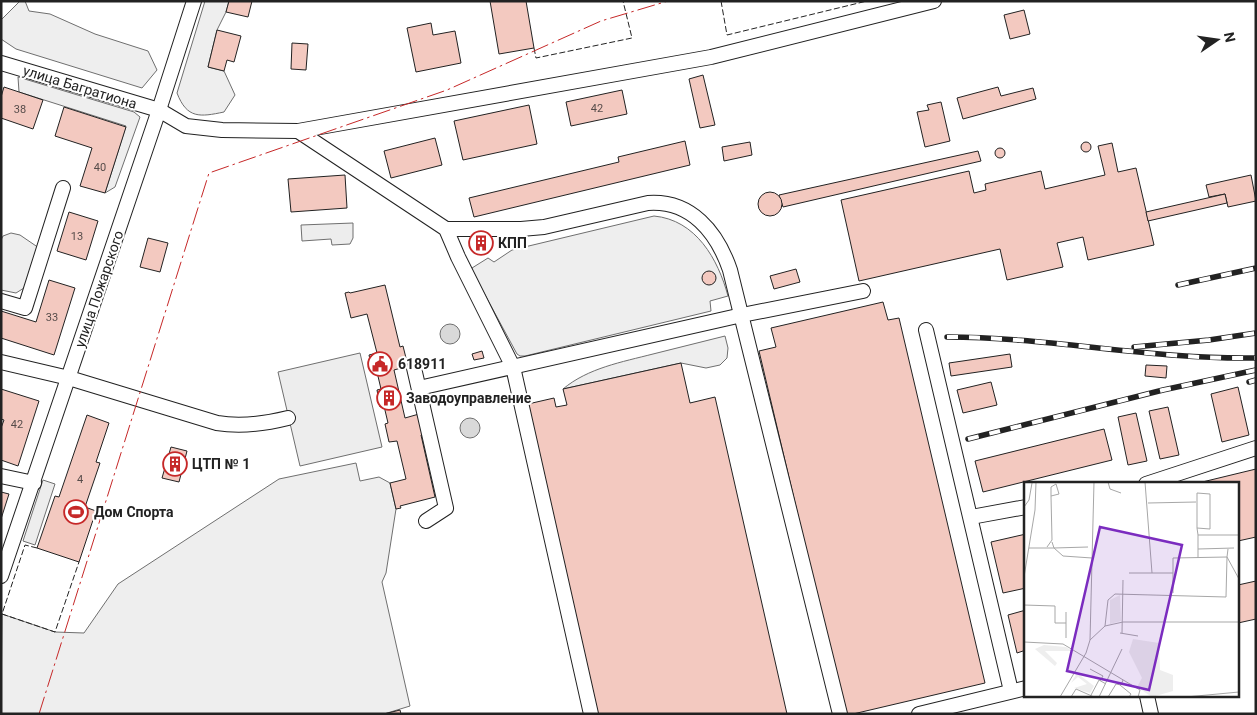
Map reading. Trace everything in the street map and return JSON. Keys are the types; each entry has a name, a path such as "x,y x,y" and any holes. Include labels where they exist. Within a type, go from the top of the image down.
{"street":[{"name":"улица Пожарского","path":"1,576 34,483 194,1"},
{"name":"улица Багратиона","path":"1,63 159,110 186,126 222,130 298,131 711,57 934,1"},
{"path":"298,131 446,229 513,367 591,714"},
{"path":"1,301 25,308 63,188"},
{"path":"446,229 521,229 544,227 648,203 667,203 677,206 687,211 703,224 719,244 730,270 840,714"},
{"path":"419,388 742,315 863,291"},
{"path":"926,330 1011,692"},
{"path":"1,362 69,378 217,423 251,425 288,418"},
{"path":"414,368 446,508 426,522"},
{"path":"1152,482 1256,448"},
{"path":"1,476 34,483"},
{"path":"971,518 1024,507"},
{"path":"919,714 1024,689"},
{"path":"1147,698 1150,714"}],"shaded area":[{"path":"20,1 25,1 29,11 50,14 95,34 148,51 157,70 142,88 16,49 1,39 1,20"},
{"path":"205,1 229,1 217,30 208,67 224,71 235,95 224,112 201,115 190,112 185,108 177,93"},
{"path":"18,77 134,112 140,117 115,187 105,193 126,126 19,92"},
{"path":"654,216 669,219 693,233 711,255 724,282 728,296 710,301 711,311 525,356 517,354 472,268 488,258 494,262 512,250"},
{"path":"353,223 353,238 350,244 332,245 331,239 302,241 301,225"},
{"path":"11,233 20,235 39,248 24,288 16,293 1,290 1,240 3,236"},
{"path":"450,324 457,327 460,334 457,341 450,344 443,341 440,334 443,327"},
{"path":"725,336 728,348 727,358 720,365 706,368 681,363 563,389 583,376 606,367"},
{"path":"360,353 382,447 300,466 278,372"},
{"path":"470,418 477,421 480,428 477,435 470,438 463,435 460,428 463,421"},
{"path":"356,463 360,481 379,477 390,483 396,509 386,573 382,582 410,706 384,714 1,714 2,614 55,632 84,633 118,584 279,479"},
{"path":"43,480 55,484 35,545 23,541"}],"building":[{"path":"229,1 252,1 248,17 226,12"},
{"path":"490,1 526,1 534,48 499,54"},
{"path":"1024,10 1030,34 1010,39 1004,15"},
{"path":"431,23 433,35 455,31 461,63 416,72 407,28"},
{"path":"217,30 241,36 234,62 227,60 224,71 208,67"},
{"path":"292,43 308,44 306,70 291,69"},
{"path":"703,75 715,125 700,128 689,79"},
{"path":"4,87 43,100 33,129 1,118 1,97"},
{"path":"998,87 1001,96 1033,88 1036,99 963,119 957,98"},
{"path":"622,90 627,114 571,126 566,102"},
{"path":"941,102 950,141 925,147 917,112 929,110 927,105"},
{"path":"529,105 537,144 463,160 454,121"},
{"path":"64,107 126,127 105,193 80,186 92,148 55,136"},
{"path":"435,138 442,165 391,178 384,151"},
{"path":"685,141 690,165 474,217 469,198 619,162 618,157"},
{"path":"750,142 752,155 724,161 722,147"},
{"path":"1084,142 1088,142 1091,147 1090,151 1084,152 1081,149 1081,145"},
{"path":"1112,143 1118,172 1136,168 1154,245 1088,260 1083,237 1057,243 1063,267 1007,280 1000,249 859,281 841,200 969,171 974,193 986,190 985,184 1041,171 1045,189 1105,175 1098,146"},
{"path":"998,148 1002,148 1005,153 1004,157 998,158 995,155 995,151"},
{"path":"978,151 981,161 783,207 779,195"},
{"path":"345,175 347,208 291,212 288,179"},
{"path":"1251,175 1256,201 1228,207 1225,194 1209,197 1206,185"},
{"path":"770,192 779,195 782,204 779,213 770,216 761,213 758,204 761,195"},
{"path":"1225,194 1227,203 1148,221 1146,212"},
{"path":"69,212 98,221 86,260 57,251"},
{"path":"148,238 168,243 160,272 140,267"},
{"name":"КПП","path":"477,239 484,239 484,247 477,247"},
{"path":"796,269 800,282 774,289 770,276"},
{"path":"706,271 712,271 716,278 712,285 706,285 702,281 702,275"},
{"path":"49,280 75,288 54,355 1,338 1,311 36,322"},
{"name":"Заводоуправление","path":"385,285 400,347 403,346 408,366 394,370 405,418 419,414 424,435 421,435 435,497 400,506 401,508 396,509 390,483 406,479 397,441 389,442 385,424 388,423 384,406 380,407 377,390 381,389 377,372 373,373 369,355 377,353 367,314 351,318 345,293"},
{"path":"883,302 888,320 899,318 985,683 853,714 845,714 759,351 776,347 771,328"},
{"path":"482,351 484,358 474,360 472,354"},
{"path":"1010,354 1012,367 951,376 949,363"},
{"path":"681,363 690,403 715,397 787,714 598,714 528,404 554,398 556,407 567,405 563,389"},
{"path":"1146,365 1167,366 1166,378 1145,376"},
{"path":"991,382 997,405 963,413 957,390"},
{"path":"1238,387 1249,435 1222,442 1211,394"},
{"path":"1,389 39,401 18,466 1,460 1,428 4,420 1,419"},
{"path":"1168,407 1179,455 1160,459 1149,411"},
{"path":"1136,413 1147,461 1128,465 1118,417"},
{"path":"87,415 109,423 96,462 100,463 85,507 96,511 79,562 37,548 55,496 59,497"},
{"path":"1104,429 1112,460 983,492 975,461"},
{"name":"ЦТП № 1","path":"171,447 187,451 179,482 162,478"},
{"path":"1256,469 1256,537 1240,541 1240,482 1202,482"},
{"path":"1,492 9,494 1,519"},
{"path":"1024,534 1024,588 1003,593 991,542"},
{"path":"1256,581 1256,619 1240,623 1240,585"},
{"path":"1024,611 1024,651 1017,653 1008,615"},
{"path":"400,710 401,714 384,714"}],"railway":[{"path":"1178,285 1256,268"},
{"path":"1134,347 1209,340 1256,333"},
{"path":"947,337 1024,341 1178,356 1256,358"},
{"path":"968,439 1163,390 1256,370"},
{"path":"1249,382 1256,380"}],"fence":[{"path":"534,48 536,58 632,38 623,1"},
{"path":"721,1 727,35 867,1"},
{"path":"37,548 25,545 2,614 55,632 79,562"}],"power":[{"path":"39,714 209,173 447,90 601,21 668,1"}],"place":[{"name":"КПП","path":"481,243"},
{"name":"618911","path":"380,364"},
{"name":"Заводоуправление","path":"389,398"},
{"name":"ЦТП № 1","path":"175,464"},
{"name":"Дом Спорта","path":"76,512"}]}
